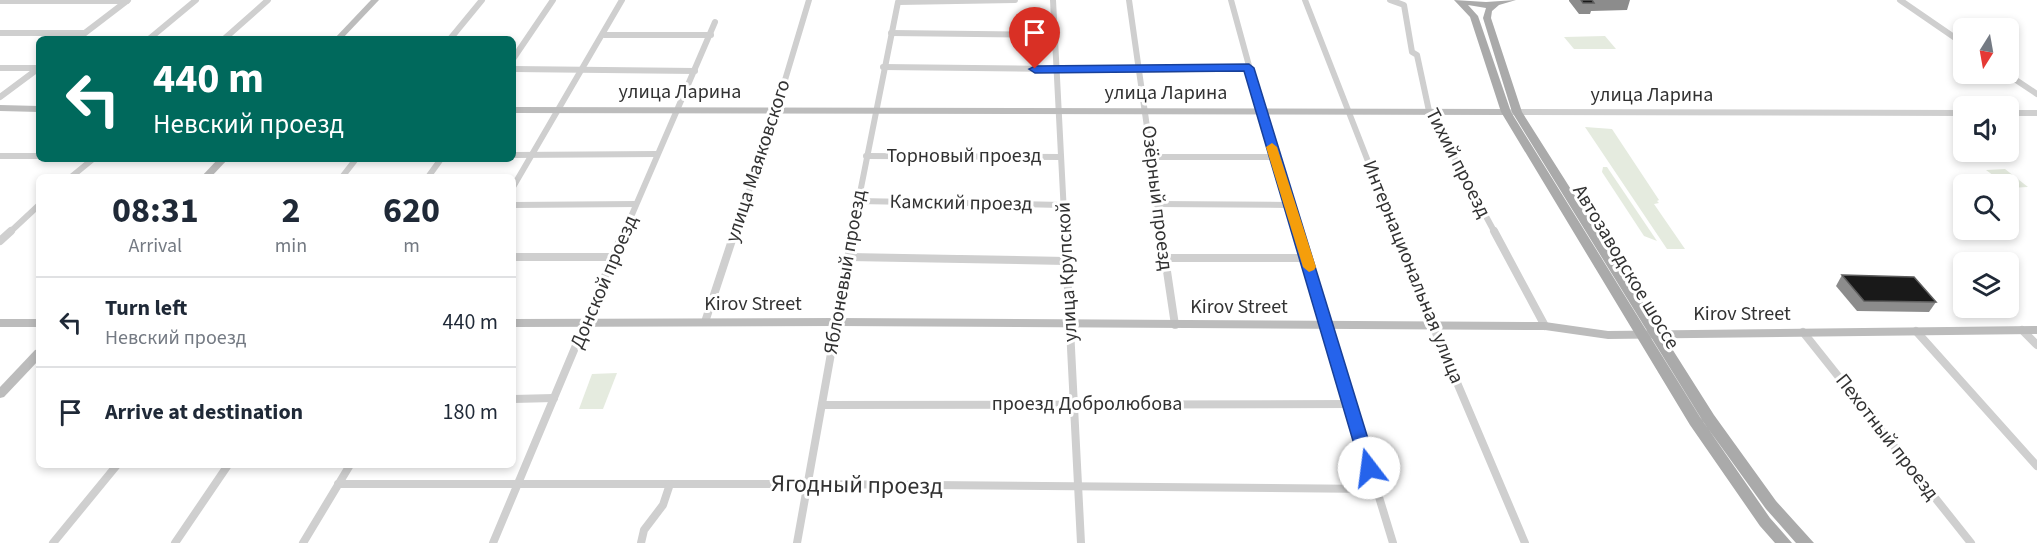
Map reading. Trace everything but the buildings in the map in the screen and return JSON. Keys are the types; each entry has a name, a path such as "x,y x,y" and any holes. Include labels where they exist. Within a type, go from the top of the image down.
{"main road":[{"path":"1458,0 1476,5 1512,0"},
{"name":"Автозаводское шоссе","path":"1458,0 1474,16 1511,112 1649,333 1771,505 1806,543"},
{"name":"Автозаводское шоссе","path":"1494,4 1488,10 1487,18 1511,112"},
{"name":"Автозаводское шоссе","path":"1649,333 1695,421 1765,522 1784,543"}],"street":[{"path":"153,36 196,0"},
{"path":"227,36 268,0"},
{"path":"341,36 375,0"},
{"path":"452,36 482,0"},
{"path":"516,55 553,0"},
{"path":"516,182 604,35 622,0"},
{"name":"улица Маяковского","path":"705,322 776,110 808,0"},
{"name":"Яблоневый проезд","path":"797,543 866,156 898,2 1016,0"},
{"name":"улица Крупской","path":"1053,0 1081,543"},
{"name":"Озёрный проезд","path":"1129,0 1153,158 1156,204 1175,325"},
{"path":"1231,0 1274,157 1328,325 1375,489 1393,543"},
{"name":"Интернациональная улица","path":"1305,0 1433,326 1525,543"},
{"name":"Тихий проезд","path":"1390,0 1404,5 1412,51 1417,55 1429,111 1545,326"},
{"path":"1900,0 1953,36"},
{"path":"0,1 128,1"},
{"path":"80,36 128,1"},
{"name":"Донской проезд","path":"493,543 657,154 716,22"},
{"path":"0,33 84,33"},
{"path":"891,33 1054,35"},
{"path":"604,35 711,35"},
{"path":"883,67 1056,70 1249,68"},
{"path":"0,68 36,68"},
{"path":"516,69 695,71"},
{"path":"0,97 36,70"},
{"path":"2019,82 2037,94"},
{"path":"0,108 36,109"},
{"name":"улица Ларина","path":"516,110 1953,113"},
{"path":"2019,113 2037,113"},
{"path":"516,155 657,154"},
{"path":"0,163 4,156 36,156"},
{"name":"Торновый проезд","path":"866,156 1061,157"},
{"path":"1153,158 1274,157"},
{"path":"76,174 90,162"},
{"path":"209,174 220,162"},
{"path":"344,174 354,162"},
{"name":"Камский проезд","path":"858,201 1063,205"},
{"path":"516,205 636,204"},
{"path":"1156,204 1289,205"},
{"path":"0,241 36,208"},
{"path":"849,256 1066,261"},
{"path":"516,257 613,257"},
{"path":"1164,258 1306,258"},
{"name":"Kirov Street","path":"516,323 837,322 1545,326 1608,335 2037,330"},
{"path":"0,323 36,323"},
{"path":"2022,330 2037,345"},
{"path":"1916,331 2037,466"},
{"name":"Пехотный проезд","path":"1803,332 1971,543"},
{"path":"0,394 36,356"},
{"path":"516,399 554,398"},
{"name":"проезд Добролюбова","path":"822,405 1352,404"},
{"path":"53,543 115,468"},
{"path":"175,543 226,468"},
{"path":"303,543 348,468"},
{"name":"Ягодный проезд","path":"338,484 809,484 1375,489"},
{"path":"641,543 644,530 663,505 670,484"}],"shaded area":[{"path":"1605,36 1616,49 1574,49 1564,37"},
{"path":"1585,127 1612,129 1659,200 1657,201 1659,203 1654,204 1685,249 1667,249"},
{"path":"1603,167 1607,167 1657,241 1644,236 1602,172"},
{"path":"2005,169 2011,174 1991,174 1986,170"},
{"path":"2019,180 2028,187 2019,187"},
{"path":"617,373 603,409 579,409 592,374"}],"slow traffic":[{"path":"1272,147 1309,267"}],"route":[{"path":"1035,69 1249,68 1263,111 1274,157 1352,404 1369,468"}]}
